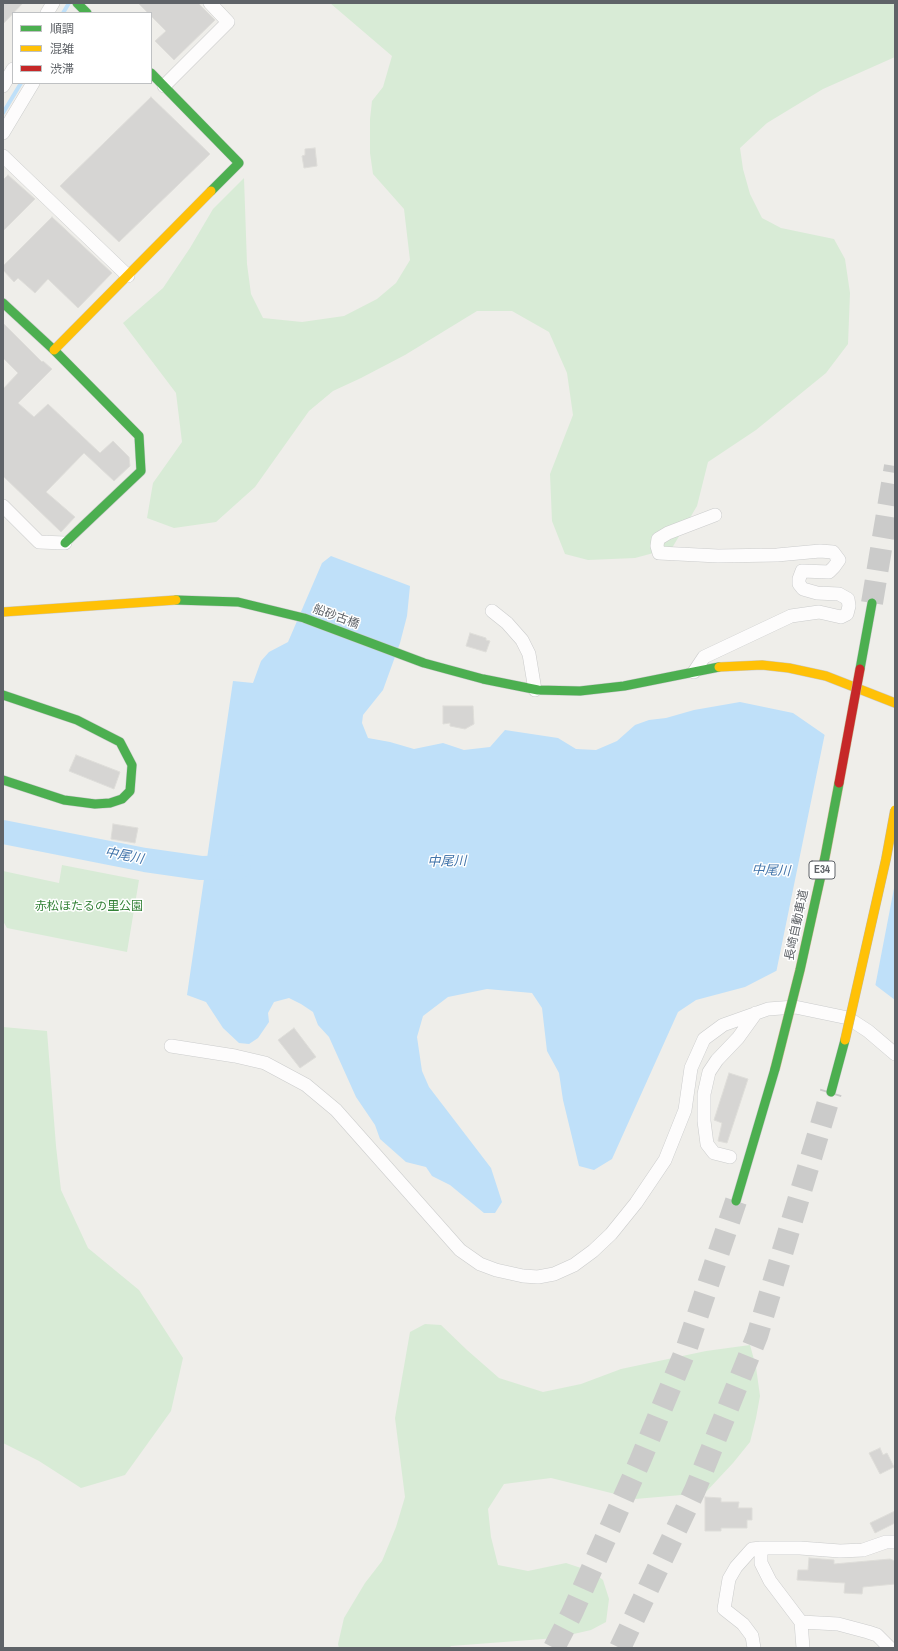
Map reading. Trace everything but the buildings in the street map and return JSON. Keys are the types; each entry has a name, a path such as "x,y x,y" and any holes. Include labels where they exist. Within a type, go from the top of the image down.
{"main road":[{"path":"54,350 239,163 152,74"},
{"path":"3,303 54,350 139,436 141,471 65,543"},
{"name":"船砂古橋","path":"3,612 184,599 238,602 304,618 424,663 483,679 534,690 580,691 624,686 719,668 762,665 789,668 826,676 895,703"},
{"name":"長崎自動車道","path":"736,1201 775,1069 800,970 825,857 872,603"},
{"path":"3,694 78,720 120,742 132,765 130,791 122,799 110,803 95,804 64,800 3,780"},
{"path":"831,1092 845,1040 886,859 895,810"}],"street":[{"path":"48,12 52,3"},
{"path":"164,86 228,22 210,3"},
{"path":"3,86 12,71"},
{"path":"3,133 32,84"},
{"path":"3,156 128,276"},
{"path":"3,506 39,542 65,543"},
{"path":"694,672 704,657 791,616 819,612 841,617 847,614 849,606 848,599 839,594 817,593 803,589 799,584 802,571 810,570 829,572 839,560 833,552 820,551 777,555 718,556 659,552 657,546 658,539 668,532 715,515"},
{"path":"492,611 507,623 522,640 529,654 534,690"},
{"path":"171,1046 235,1056 265,1063 306,1085 336,1110 460,1250 480,1264 496,1270 523,1276 538,1277 554,1274 574,1265 593,1252 611,1234 636,1203 665,1160 685,1110 691,1068 704,1039 723,1025 768,1009 795,1007 848,1018 868,1031 895,1054"},
{"path":"730,1157 714,1153 707,1144 704,1121 704,1094 709,1072 717,1060 738,1038 756,1013"},
{"path":"754,1648 752,1636 743,1624 724,1609 729,1579 736,1567 752,1549 800,1548 840,1551 863,1550 886,1542 895,1542"},
{"path":"761,1548 761,1563 770,1581 802,1622 803,1648"},
{"path":"802,1622 838,1624 868,1632 876,1635 890,1648"}],"green space":[{"path":"330,3 895,3 895,57 823,89 767,123 740,148 743,169 750,194 762,218 781,228 834,239 845,259 850,293 848,344 826,373 756,430 708,462 697,506 672,548 635,558 588,560 565,554 552,521 550,474 573,415 567,373 549,332 512,311 477,311 405,355 333,391 309,411 255,487 216,522 174,528 147,518 153,483 182,442 176,393 123,323 163,288 190,248 213,209 244,178 247,264 251,294 263,318 302,322 344,316 377,299 396,283 410,260 404,209 373,174 370,153 370,119 372,101 383,87 392,56"},
{"name":"赤松ほたるの里公園","path":"62,865 139,880 127,952 7,928 3,921 3,871 59,883"},
{"path":"3,1027 47,1031 61,1190 88,1248 139,1290 183,1358 171,1411 125,1475 81,1488 39,1461 3,1443"},
{"path":"425,1324 441,1325 499,1378 543,1392 581,1384 621,1369 706,1351 750,1345 756,1367 760,1396 750,1442 705,1493 635,1499 551,1478 504,1484 488,1509 491,1537 498,1565 528,1571 566,1563 593,1572 603,1580 609,1599 606,1622 591,1630 556,1638 451,1646 449,1648 339,1648 338,1644 344,1618 365,1583 382,1561 396,1527 405,1497 395,1418 410,1332"}],"water":[{"path":"331,556 410,586 407,616 400,643 383,690 363,715 362,723 368,738 390,742 414,749 443,743 464,750 490,747 505,730 558,738 576,749 596,750 617,741 635,725 649,720 666,718 694,710 740,702 793,713 835,742 869,754 895,757 895,1000 866,978 813,962 776,971 745,987 696,1000 678,1012 612,1159 594,1170 579,1166 563,1100 559,1073 547,1051 542,1008 532,993 487,989 448,997 423,1016 417,1037 422,1071 429,1087 491,1168 502,1202 495,1213 484,1213 450,1185 432,1176 426,1167 406,1162 380,1139 375,1125 356,1097 329,1037 318,1025 313,1012 301,1004 289,998 274,1002 268,1013 269,1022 258,1038 249,1044 239,1043 223,1028 206,1002 187,995 233,681 253,683 261,661 269,652 288,642 322,563"}],"pier":[{"path":"825,733 836,741 869,752 895,755 895,883 875,987 865,979 813,964 776,973"}],"waterway":[{"path":"64,12 69,3"},
{"path":"3,113 20,84"},
{"name":"中尾川","path":"3,832 145,860 201,868 239,867"}],"tunnel":[{"path":"872,603 895,466"},
{"path":"620,1648 695,1490 757,1336 831,1092"},
{"path":"554,1648 572,1613 640,1461 687,1347 736,1201"}],"traffic: fast":[{"path":"77,3 86,12"},
{"path":"152,74 239,163 211,191"},
{"path":"3,303 54,350 139,436 141,471 65,543"},
{"path":"176,600 238,602 304,618 424,663 483,679 538,690 580,691 624,686 719,667"},
{"path":"860,669 872,603"},
{"path":"3,695 77,720 120,742 132,765 130,791 122,799 110,803 95,804 64,800 3,780"},
{"path":"775,1069 800,970 825,857 839,783"},
{"path":"831,1092 845,1040"},
{"path":"736,1201 775,1069"}],"traffic: slow":[{"path":"54,350 211,191"},
{"path":"3,612 176,600"},
{"path":"719,667 762,665 789,668 826,676 895,703"},
{"path":"845,1040 886,859 895,810"}],"traffic: jam":[{"path":"839,783 860,669"}]}
